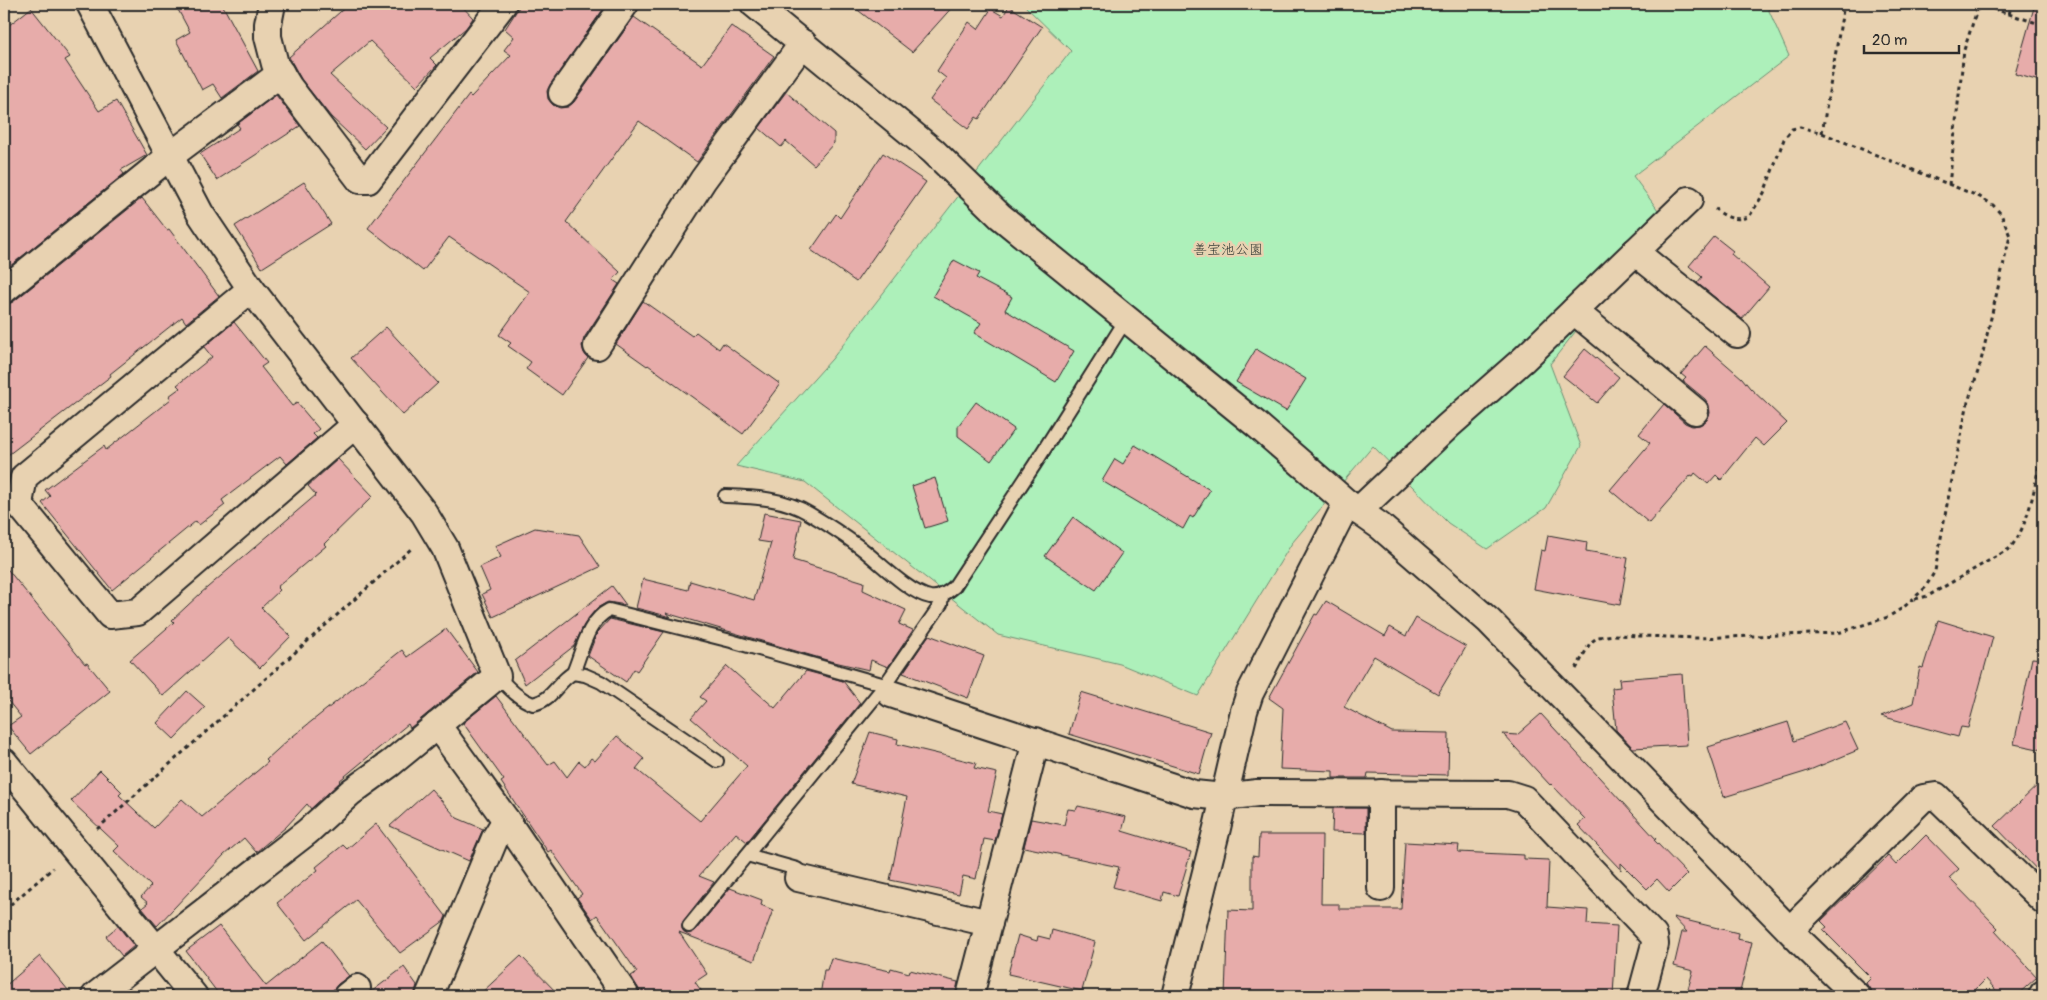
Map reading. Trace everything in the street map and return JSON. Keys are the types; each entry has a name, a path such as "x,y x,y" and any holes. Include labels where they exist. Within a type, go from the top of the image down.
{"street":[{"path":"90,4 200,213 251,289 356,424 434,529 445,548 497,676 351,792 308,832 95,996"},
{"path":"272,4 268,24 268,37 275,64 360,180 368,180 503,4"},
{"path":"562,93 625,4"},
{"path":"754,4 933,151 1000,216 1257,424 1353,507 1380,526 1489,622 1857,996"},
{"path":"597,346 704,180 803,43"},
{"path":"4,290 170,156 281,73"},
{"path":"1175,996 1250,693 1353,507 1524,359 1689,200"},
{"path":"1635,252 1737,334"},
{"path":"251,289 24,477 19,504 110,615 138,612 356,424"},
{"path":"1574,311 1695,411"},
{"path":"888,689 1036,742 1194,794 1224,797 1257,792 1508,794 1524,799 1654,936 1655,944 1641,996"},
{"path":"437,725 506,820 626,996"},
{"path":"970,996 1036,742"},
{"path":"4,762 194,996"},
{"path":"1381,793 1381,888"},
{"path":"1790,930 1924,798 1936,796 2043,900"},
{"path":"429,996 495,838 506,820"},
{"path":"798,878 989,923"}],"lane":[{"path":"725,496 762,497 783,502 810,513 861,548 920,594 936,597 942,595 954,586 1056,432 1127,318"},
{"path":"689,926 888,689 942,604 942,595"},
{"path":"497,676 514,694 524,701 532,704 548,699 565,678 573,673 587,636 602,614 608,610 731,641 888,689"},
{"path":"573,673 585,675 601,682 717,762"},
{"path":"747,855 797,869 799,872 798,878"}],"path":[{"path":"1822,133 1844,4"},
{"path":"1949,185 1964,50 1978,4 2043,25"},
{"path":"2009,14 2012,4"},
{"path":"1563,696 1590,642 1598,638 1614,635 1697,638 1838,633 1888,618 1915,598 1935,572 1968,402 1980,365 2010,236 2002,214 1993,205 1980,197 1822,133 1800,128 1792,129 1784,139 1764,193 1749,217 1740,220 1731,219 1694,198 1689,200"},
{"path":"1915,598 1928,596 2008,549 2014,543 2026,516 2043,446"},
{"path":"4,910 434,529"}],"green space":[{"name":"善宝池公園","path":"1023,4 1766,4 1789,56 1633,176 1666,221 1623,271 1550,364 1581,446 1546,508 1487,549 1448,523 1373,446 1292,543 1198,696 1120,664 998,635 805,482 736,466 832,359 1071,51"}],"building":[{"path":"175,4 222,4 258,71 222,98 213,84 202,90 176,40 190,32"},
{"path":"349,4 460,4 473,18 466,28 430,58 437,65 417,86 370,41 330,75 386,127 365,149 331,117 301,79 289,57"},
{"path":"521,4 607,4 547,91 548,99 553,105 560,108 568,107 574,102 634,17 702,65 731,26 774,56 697,162 639,121 566,222 620,272 613,280 619,284 584,338 582,346 588,358 562,395 526,369 531,362 508,346 511,343 499,335 530,292 449,237 423,271 368,228 469,95 471,97 511,55 504,50 514,37 505,29"},
{"path":"850,4 955,4 912,52"},
{"path":"2035,4 2043,4 2043,82 2015,74"},
{"path":"1009,6 1042,27 979,119 976,117 968,129 930,100 946,78 937,71 969,22 978,29 991,9 1003,16"},
{"path":"31,8 70,57 65,60 99,111 116,101 147,155 121,170 124,174 4,271 4,29"},
{"path":"786,92 834,133 834,143 814,165 786,141 781,147 759,128"},
{"path":"276,95 300,126 217,180 200,154 240,128 237,124"},
{"path":"883,153 926,182 856,282 811,250 836,214 840,218"},
{"path":"304,182 331,224 262,268 235,226"},
{"path":"142,198 167,230 169,229 219,296 186,323 182,317 110,374 111,376 4,458 4,305 13,302"},
{"path":"1714,236 1733,251 1731,254 1769,287 1742,319 1697,283 1702,277 1689,266"},
{"path":"954,260 979,273 976,278 1012,297 1005,310 1074,351 1056,382 974,333 981,323 933,296"},
{"path":"643,301 692,336 696,332 719,349 723,343 780,384 743,434 616,344"},
{"path":"234,322 267,363 261,367 292,406 297,403 319,429 313,434 317,438 287,464 280,456 222,500 225,505 199,525 196,521 112,590 42,503 50,496 45,490 104,446 106,450 171,399 169,396 180,388 177,385 212,357 204,347"},
{"path":"386,327 438,383 403,415 351,358"},
{"path":"1705,346 1742,378 1787,423 1764,446 1755,438 1721,480 1716,475 1708,484 1695,473 1693,476 1691,475 1649,523 1610,490 1650,443 1639,434 1664,404 1685,423 1692,426 1700,425 1707,420 1710,413 1709,405 1705,399 1683,381 1686,378 1681,374"},
{"path":"1256,349 1306,379 1286,411 1236,382"},
{"path":"1585,349 1619,377 1597,403 1563,376"},
{"path":"976,402 1014,429 991,461 958,436 958,426"},
{"path":"1135,445 1210,490 1193,518 1190,516 1183,529 1102,481 1115,459 1123,464"},
{"path":"338,459 373,496 324,544 326,546 277,587 280,590 261,608 291,636 260,668 228,638 163,696 130,660 174,622 172,620 201,593 316,495 308,486"},
{"path":"935,478 948,521 925,528 912,486"},
{"path":"764,513 801,520 793,560 864,582 863,590 906,610 899,624 913,630 888,667 871,660 869,670 830,661 666,613 671,617 636,608 643,579 688,590 690,581 754,600 771,543 758,541"},
{"path":"1073,517 1122,553 1096,590 1045,556"},
{"path":"535,528 579,535 600,567 493,617 482,594 490,590 480,567 501,557 495,546"},
{"path":"1548,535 1587,542 1586,551 1628,558 1620,605 1534,589 1541,550 1545,551"},
{"path":"4,565 85,664 87,663 110,691 31,754 8,726 21,717 4,696"},
{"path":"612,586 626,605 608,602 597,608 584,625 574,646 525,684 515,661"},
{"path":"1326,601 1385,636 1390,627 1406,636 1416,618 1466,647 1438,694 1374,656 1344,707 1392,732 1449,733 1448,775 1368,773 1367,778 1333,778 1333,771 1280,769 1283,708 1269,698 1315,614 1317,615"},
{"path":"610,619 664,632 637,671 634,669 626,682 588,656 597,633"},
{"path":"1938,620 1993,637 1968,728 1961,727 1958,737 1881,716 1913,703 1920,667 1923,668"},
{"path":"446,629 478,672 410,728 408,724 339,781 311,809 307,804 286,827 256,852 244,838 224,855 157,926 142,908 148,903 141,897 151,886 114,851 119,846 71,801 100,770 122,792 119,795 154,828 182,799 202,817 268,762 266,760 288,740 402,650 407,657"},
{"path":"929,635 984,656 968,698 903,673"},
{"path":"2032,658 2043,659 2043,750 2014,744"},
{"path":"727,666 775,708 806,671 843,681 860,703 747,842 736,833 699,876 714,882 683,921 682,929 687,934 695,931 730,888 762,900 761,905 773,910 754,961 679,932 707,974 695,982 705,996 641,996 631,976 637,972 597,915 592,919 577,898 582,894 551,850 548,852 501,782 504,780 463,723 496,696 548,765 555,761 567,777 579,761 585,766 591,758 595,761 617,736 644,759 636,769 700,821 747,766 691,718 706,701 700,697"},
{"path":"1682,674 1687,745 1633,748 1616,730 1612,688 1620,687 1619,679"},
{"path":"187,691 205,707 174,739 157,723"},
{"path":"1081,692 1211,732 1199,774 1069,734"},
{"path":"1541,714 1687,874 1669,892 1657,879 1647,889 1621,863 1621,870 1578,825 1585,819 1550,785 1503,734 1517,735"},
{"path":"1788,722 1794,741 1845,722 1858,750 1805,772 1724,797 1708,747"},
{"path":"870,732 898,739 897,744 976,763 974,768 997,773 988,811 1002,814 995,841 984,839 976,879 963,876 959,894 890,880 907,797 851,784"},
{"path":"2043,780 2043,876 1995,826"},
{"path":"431,789 457,818 483,829 469,861 390,826"},
{"path":"1078,806 1126,817 1122,831 1191,852 1178,896 1164,892 1162,901 1113,887 1119,867 1024,847 1031,819 1064,825 1068,809 1076,810"},
{"path":"1333,808 1366,808 1366,833 1332,832"},
{"path":"376,824 446,916 444,921 400,953 356,900 306,940 277,903 318,870 316,867 343,845 347,849"},
{"path":"1259,835 1322,835 1321,904 1339,904 1339,909 1401,909 1405,842 1459,845 1458,852 1524,855 1524,859 1549,860 1547,907 1588,910 1587,924 1617,926 1613,996 1225,996 1228,910 1252,911 1252,856 1258,857"},
{"path":"1926,835 1959,869 1949,878 1998,928 1995,931 2037,977 2016,996 2001,996 1986,979 1969,996 1872,996 1866,983 1871,978 1823,930 1827,927 1821,921 1888,856 1896,865"},
{"path":"1673,917 1738,933 1737,939 1752,942 1739,996 1686,996 1693,971 1674,966 1682,932 1687,932"},
{"path":"118,926 134,946 122,956 106,936"},
{"path":"219,926 266,986 322,941 349,976 338,984 328,996 220,996 186,951"},
{"path":"1052,930 1095,942 1082,991 1008,974 1018,935 1037,941 1038,936 1050,939"},
{"path":"40,956 73,996 4,996 4,987"},
{"path":"521,956 560,996 478,996"},
{"path":"831,958 890,971 891,968 909,973 910,970 958,982 955,996 820,996 824,970 827,970"},
{"path":"404,967 417,985 414,996 369,996 371,992"}]}
